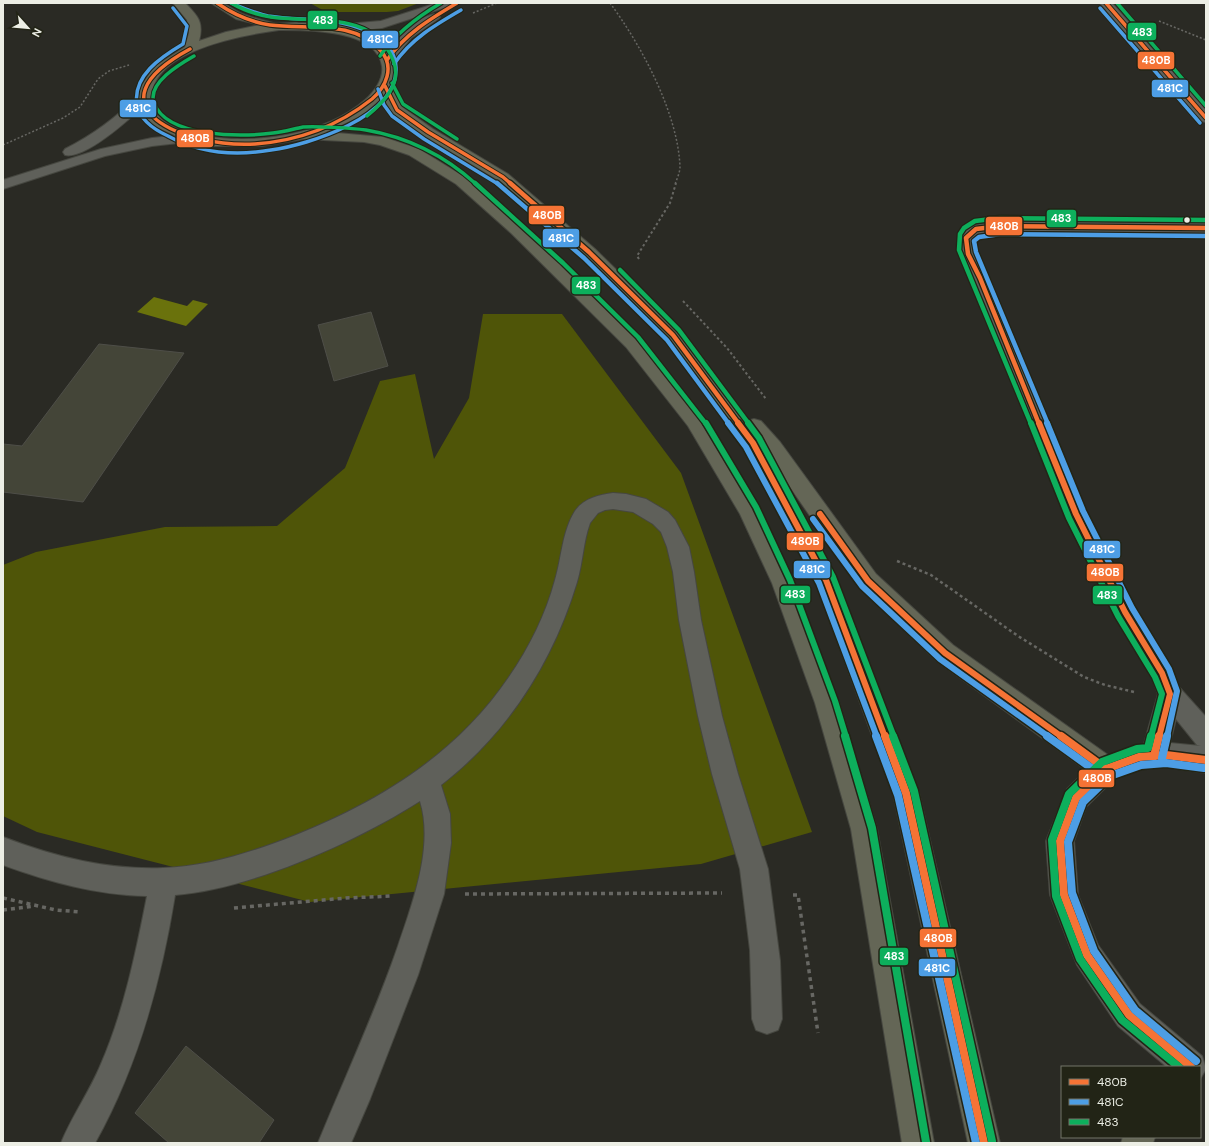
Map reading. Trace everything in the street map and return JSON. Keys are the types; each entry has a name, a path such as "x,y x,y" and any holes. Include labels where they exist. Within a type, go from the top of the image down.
{"main road":[{"path":"179,3 195,20 197,28 190,49"},
{"path":"217,3 240,17 278,26"},
{"path":"278,26 308,26 335,29 354,34 369,41 380,50 387,60 389,73 385,86 368,105 340,122 304,135 274,141 245,143 216,142 191,138 165,128 149,114 144,98 148,85 157,72 171,59 190,49 218,38 248,30 278,26"},
{"path":"385,86 391,101 397,110 428,132 491,170 529,198 589,252 673,335 773,447 868,581 945,653 1106,769"},
{"path":"304,135 364,138 383,141 414,152 461,181 516,230 632,343 695,421 749,511 783,583 828,703 864,828 918,1143"},
{"path":"673,335 753,443 826,580 906,793 984,1143"}],"street":[{"path":"335,29 382,24 450,3"},
{"path":"387,60 396,45 406,34 457,3"},
{"path":"1106,3 1206,118"},
{"path":"3,185 90,143 119,122 144,98"},
{"path":"3,185 108,152 152,142 191,138"},
{"path":"1206,228 1000,226 976,229 966,238 968,254 980,278 1076,514 1125,612 1162,674 1170,694 1206,736"},
{"path":"3,851 61,871 106,879 163,882 211,876 275,857 344,829 388,806 427,782 468,747 493,718 516,687 550,623 566,580 574,540 582,517 592,507 601,502 621,501 656,513 668,525 681,560 690,620 711,719 754,869 755,893 762,927 766,965 767,1019"},
{"path":"1154,756 1170,694"},
{"path":"1189,1066 1129,1015 1087,955 1064,895 1060,841 1076,798 1106,769 1139,757 1172,755 1206,760"},
{"path":"334,1143 354,1099 403,975 430,894 437,842 437,814 427,782"},
{"path":"77,1143 97,1108 123,1048 141,987 163,882"}],"path":[{"path":"610,3 623,21 658,83 676,140 680,168 670,203 636,256 642,261"},
{"path":"1155,19 1206,40"},
{"path":"678,297 707,323 747,372 766,400"},
{"path":"894,558 900,563 931,575 1018,636 1084,677 1105,685 1140,693 1170,694"},
{"path":"346,898 430,894 755,893"}],"shaded area":[{"path":"310,3 419,3 398,11 326,12"},
{"path":"154,297 187,306 193,300 208,304 186,326 137,312"},
{"path":"483,314 562,314 681,473 812,832 701,864 310,902 37,832 3,816 3,565 36,552 165,527 277,526 345,468 380,381 415,374 434,459 469,398"}],"building":[{"path":"371,312 388,366 334,381 318,325"},
{"path":"99,344 184,353 83,502 3,492 3,444 22,446"},
{"path":"186,1046 274,1120 259,1143 169,1143 135,1113"}],"transit line":[{"name":"480B","path":"190,49 172,59 156,72 148,83 144,96 146,107 153,117 163,125 175,132 201,140 233,144 255,144 299,137 340,121 358,110 375,96 384,86 388,74 385,56 370,41 357,34 328,28 262,24 229,11 217,3"},
{"name":"481C","path":"173,8 187,26 183,44 166,54 144,75 139,84 137,104 142,117 152,127 182,144 209,151 239,153 270,151 300,145 329,135 354,122 379,104 392,87 396,72 392,53 383,41 363,28 326,20 268,16 249,11 231,3"},
{"name":"483","path":"231,3 242,9 265,16 347,23 363,28 378,37 389,49 396,66 396,81 384,101 367,116"},
{"name":"483","path":"380,56 386,47 407,25 441,3"},
{"name":"480B","path":"387,60 409,34 457,3"},
{"name":"480B","path":"1106,3 1206,118"},
{"name":"483","path":"1117,3 1206,106"},
{"name":"481C","path":"1100,8 1200,123"},
{"name":"481C","path":"394,64 415,39 461,10"},
{"name":"483","path":"194,56 176,66 154,88 152,98 156,109 169,121 193,130 217,134 245,135 273,133 304,127 365,130 402,138 429,151 466,175 563,263 638,337 702,417 756,507 790,580 835,701 872,828 926,1142"},
{"name":"483","path":"392,83 403,104 457,139"},
{"name":"480B","path":"385,86 397,110 428,132 503,177 589,252 673,335 753,443 826,580 906,793 984,1143"},
{"name":"481C","path":"378,89 384,105 392,116 424,139 498,184 584,258 667,340 746,447 819,583 898,795 976,1143"},
{"name":"483","path":"1178,1066 1122,1020 1080,959 1056,896 1052,840 1069,794 1102,762 1137,749 1148,748 1162,694 1155,677 1118,616 1069,518 973,281 961,258 958,242 960,234 964,228 972,222 986,219 1206,220"},
{"name":"480B","path":"1154,756 1170,694 1162,673 1125,612 1076,514 980,278 968,254 966,238 976,229 1001,226 1206,228"},
{"name":"481C","path":"1162,758 1177,691 1169,669 1132,608 1083,511 987,275 976,252 974,241 979,237 1001,234 1206,236"},
{"name":"483","path":"620,270 679,330 759,438 833,577 914,791 992,1141"},
{"name":"480B","path":"820,514 868,581 945,653 1106,769"},
{"name":"481C","path":"813,519 862,586 940,659 1101,775"},
{"name":"480B","path":"1190,1066 1129,1015 1087,955 1064,895 1060,841 1076,798 1106,769 1139,757 1166,755 1206,760"},
{"name":"481C","path":"1196,1061 1135,1010 1094,951 1072,893 1068,842 1083,802 1110,776 1141,765 1166,763 1204,768"}]}
